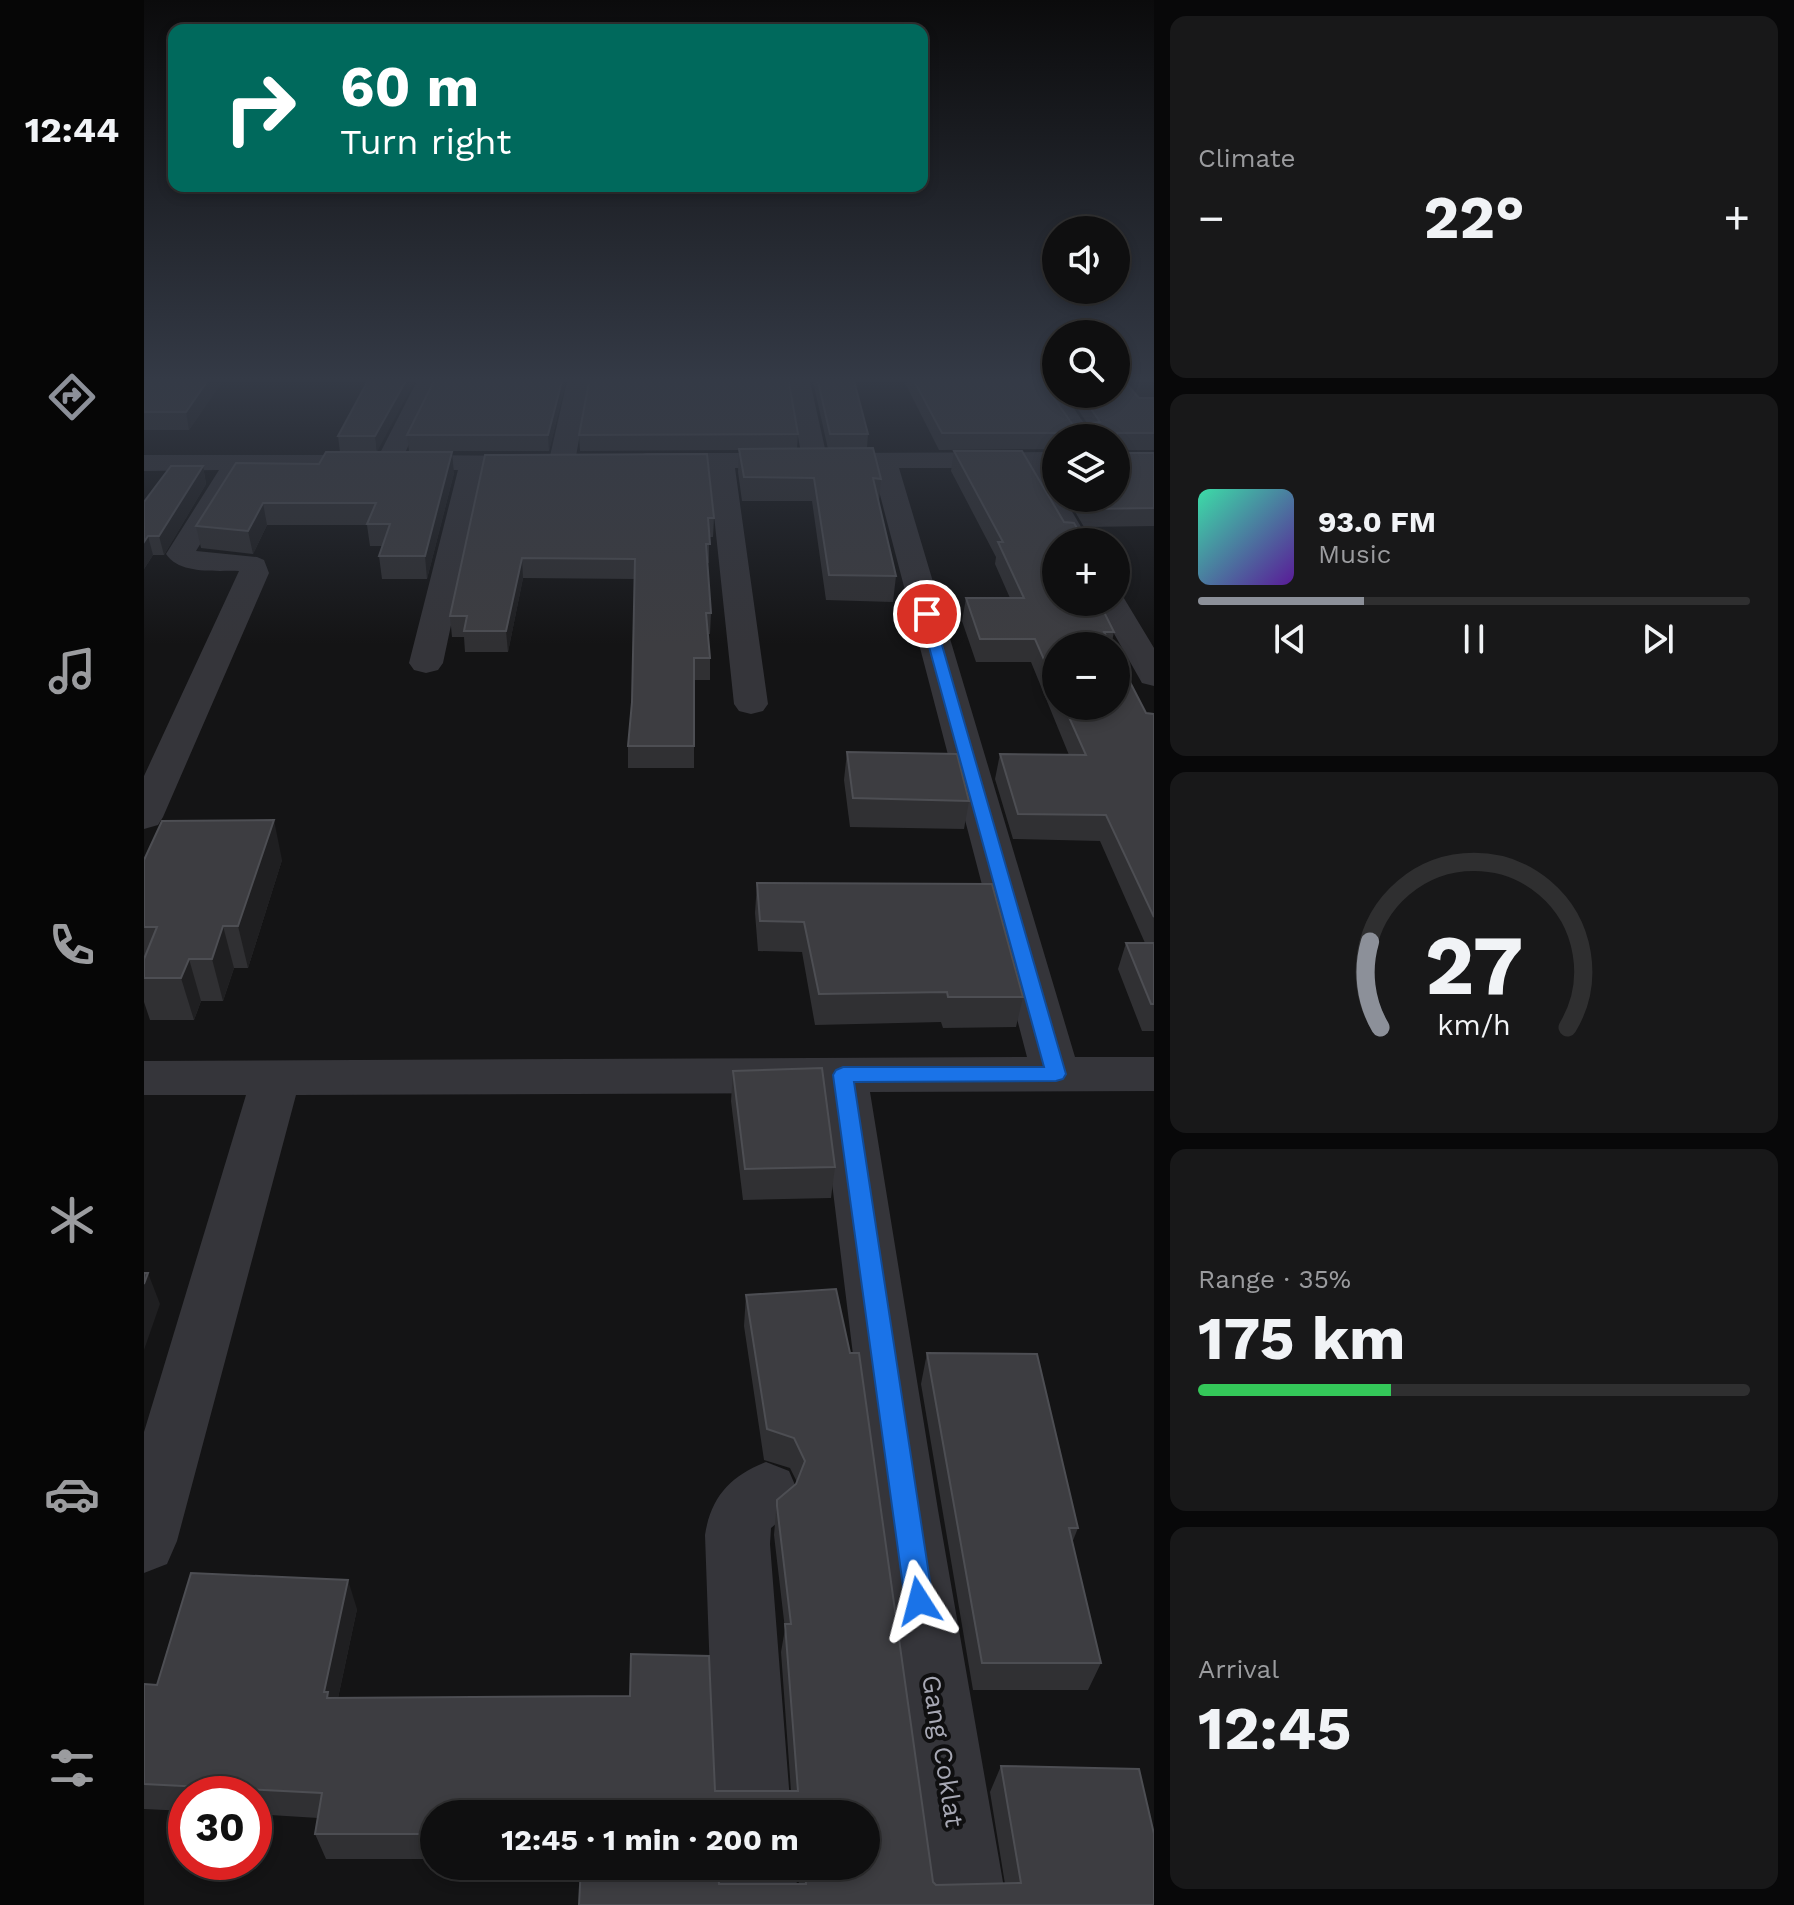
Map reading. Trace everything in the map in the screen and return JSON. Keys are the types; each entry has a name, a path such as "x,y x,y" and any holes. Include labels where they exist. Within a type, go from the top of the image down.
{"street":[{"path":"144,817 254,573 254,566 247,563 187,559 180,554 235,466"},
{"path":"426,663 472,466"},
{"path":"722,466 751,704"},
{"path":"885,466 1056,1074"},
{"path":"1119,616 1154,676"},
{"path":"144,1078 1154,1074"},
{"name":"Gang Coklat","path":"843,1075 905,1510 967,1905"},
{"path":"144,1541 276,1077"},
{"path":"752,1800 738,1518 751,1501 766,1492"},
{"path":"757,1880 759,1905"}],"building":[{"path":"171,466 203,466 159,536 148,536 144,542 144,502"},
{"path":"234,466 448,466 425,556 379,556 390,524 367,524 376,503 263,503 248,531 196,526"},
{"path":"483,466 708,466 714,518 708,518 710,544 706,544 711,613 706,613 710,658 694,658 694,746 628,746 635,559 522,558 506,631 464,631 467,616 450,616"},
{"path":"742,466 878,466 881,479 873,478 896,576 829,575 814,478 744,477"},
{"path":"962,466 1031,466 1042,485 1042,512 1058,512 1064,522 1074,523 1077,528 1042,528 1042,616 1106,616 1114,632 1042,632 1042,655 1035,639 980,639 966,598 1024,598 998,542 1003,542"},
{"path":"1130,466 1154,466 1154,508 1130,508"},
{"path":"1130,682 1146,713 1154,714 1154,917 1106,815 1018,814 1000,754 1086,755 1070,720 1130,720"},
{"path":"847,752 957,754 969,801 853,798"},
{"path":"274,820 238,926 223,926 212,959 189,959 181,978 144,978 144,959 157,927 144,927 144,860 162,821"},
{"path":"757,883 992,884 1023,997 948,997 947,992 819,994 804,922 760,921"},
{"path":"1126,943 1154,943 1154,1004 1151,1004"},
{"path":"822,1068 835,1167 745,1169 733,1071"},
{"path":"836,1289 850,1353 859,1353 933,1882 936,1885 1021,1883 1001,1766 1139,1769 1154,1834 1154,1905 579,1905 580,1880 719,1880 719,1884 806,1884 806,1880 880,1880 880,1800 420,1800 420,1834 315,1834 322,1793 272,1790 272,1776 168,1776 168,1785 144,1784 144,1684 157,1685 191,1573 348,1580 324,1692 328,1692 327,1698 630,1696 631,1654 709,1656 715,1791 798,1791 785,1624 791,1624 777,1500 796,1484 805,1461 794,1438 767,1429 746,1295"},
{"path":"927,1353 1037,1354 1078,1528 1069,1528 1101,1663 982,1663"}],"route":[{"path":"919,1601 843,1075 1056,1074 927,614"}]}
